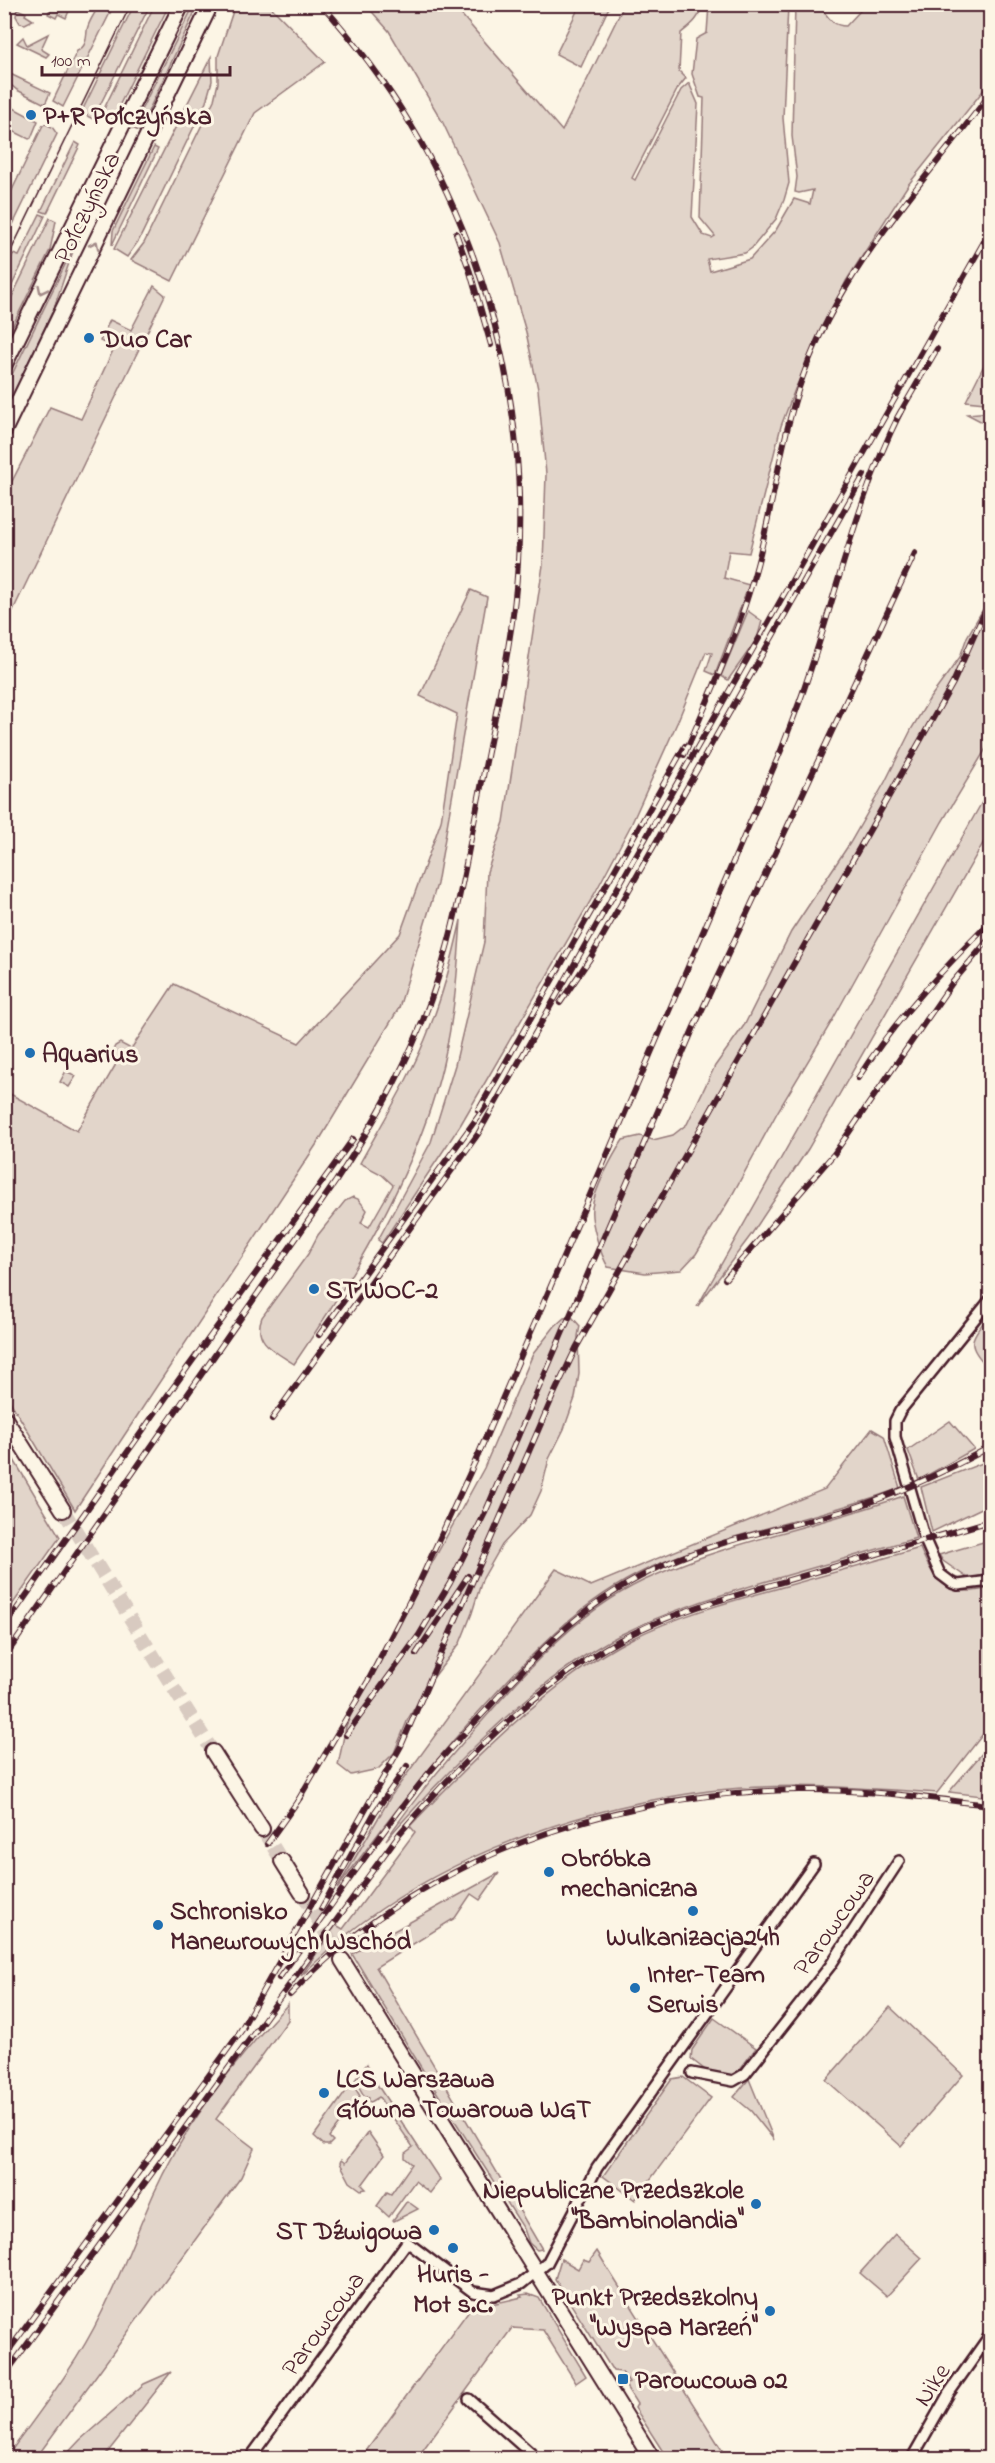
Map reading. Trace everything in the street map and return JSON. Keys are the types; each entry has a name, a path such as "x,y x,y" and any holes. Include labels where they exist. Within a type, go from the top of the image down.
{"main road":[{"name":"Połczyńska","path":"4,366 182,4"},
{"name":"Połczyńska","path":"4,431 211,4"},
{"path":"4,1416 63,1510"},
{"path":"213,1752 262,1829"},
{"path":"282,1862 302,1893"},
{"path":"342,1960 652,2458"}],"street":[{"path":"990,1300 900,1411 895,1421 895,1437 925,1540 940,1574 952,1583 965,1586 990,1581"},
{"name":"Parowcowa","path":"692,2073 733,2081 745,2074 830,1966 899,1861"},
{"name":"Parowcowa","path":"250,2458 407,2242 468,2288 481,2295 494,2295 521,2284 547,2263 602,2162 814,1864"},
{"name":"Nike","path":"912,2458 944,2401 990,2335"},
{"path":"469,2399 536,2458"}],"shaded area":[{"path":"155,4 169,5 113,118 102,113"},
{"path":"52,5 69,11 66,18 58,14 56,18 48,14"},
{"path":"99,5 114,5 63,107 53,101 77,51 84,45 88,25"},
{"path":"134,5 150,5 93,119 81,113"},
{"path":"194,5 198,5 139,131 132,128"},
{"path":"235,5 269,5 325,62 255,113 172,281 131,260 144,243 214,100 218,83 218,56"},
{"path":"366,5 453,5 562,131 624,5 701,5 701,10 692,24 681,33 679,71 686,78 678,88 632,178 635,180 681,90 689,83 698,104 692,217 703,235 712,238 715,236 700,218 704,98 700,97 692,74 696,39 707,33 709,5 788,5 783,118 789,183 776,219 752,248 745,253 707,259 710,271 750,259 776,230 794,199 810,204 813,190 795,192 797,177 792,136 795,5 819,5 833,22 846,26 860,11 861,5 990,5 990,82 908,185 846,281 795,389 781,426 749,553 729,551 724,578 749,585 715,675 706,671 712,653 706,652 631,825 595,893 461,1124 382,1243 378,1240 431,1142 455,1065 484,942 487,872 504,822 543,565 546,474 538,389 526,332 500,243 442,121 389,31"},
{"path":"580,5 610,5 581,67 556,54"},
{"path":"17,9 26,13 25,15 33,20 25,24 20,23 16,16"},
{"path":"48,34 41,49 49,54 46,57 17,43 23,37 27,45"},
{"path":"211,57 212,81 206,102 139,240 127,257 114,249"},
{"path":"4,71 50,93 45,104 17,90 5,80"},
{"path":"8,105 38,121 31,138 5,127 5,108"},
{"path":"43,125 52,127 57,134 5,241 5,205"},
{"path":"75,142 80,145 47,213 41,211"},
{"path":"154,147 158,149 112,245 113,231"},
{"path":"118,155 73,251 54,308 5,412 5,389"},
{"path":"40,214 45,216 5,300 5,272 13,254 19,256"},
{"path":"50,218 56,221 50,250 5,341 5,311"},
{"path":"154,286 165,295 5,627 5,495 50,407 81,419 114,348 100,341 110,320 131,330"},
{"path":"990,353 990,400 985,403 966,401"},
{"path":"990,412 990,426 967,414"},
{"path":"471,590 487,597 437,884 399,1008 320,1139 75,1510 5,1393 5,1091 77,1131 119,1059 111,1054 115,1046 120,1043 131,1049 174,984 299,1043 400,934 441,821 457,714 420,696"},
{"path":"990,597 990,742 942,822 832,1021 696,1254 681,1270 645,1273 608,1267 597,1238 592,1208 600,1183 614,1154 623,1140 640,1136 653,1140 673,1135 687,1124 715,1066 745,1024 791,932 850,843 885,782 912,728 930,698 960,657 967,637"},
{"path":"748,611 762,621 757,639 728,680 721,676"},
{"path":"990,788 990,831 808,1149 751,1235 697,1307"},
{"path":"461,920 456,988 445,1055 435,1095 421,1135 404,1176 363,1255 294,1364 263,1340 260,1333 262,1317 308,1254 318,1235 345,1201 353,1197 358,1199 367,1210 361,1223 369,1227 393,1185 381,1174 360,1163 398,1096 423,1045 444,987"},
{"path":"66,1071 76,1076 69,1087 60,1082"},
{"path":"990,1314 990,1370 977,1354 973,1342 977,1331"},
{"path":"572,1317 580,1326 579,1374 575,1398 564,1429 549,1459 541,1491 530,1515 502,1545 482,1580 460,1643 430,1682 408,1719 394,1753 378,1769 351,1775 338,1765 346,1726 361,1693 484,1468 533,1354 555,1326 564,1318"},
{"path":"950,1421 974,1449 919,1480 908,1450"},
{"path":"872,1429 884,1436 900,1488 841,1508 690,1552 661,1563 612,1588 551,1636 474,1717 413,1789 337,1889 391,1796 556,1569 591,1586 825,1489"},
{"path":"5,1445 60,1537 4,1615"},
{"path":"990,1460 990,1504 932,1532 921,1487"},
{"path":"903,1496 916,1538 695,1604 640,1625 590,1652 558,1674 496,1726 437,1784 386,1840 433,1778 521,1678 561,1637 606,1602 656,1575 716,1552"},
{"path":"990,1540 990,1573 969,1579 943,1561 939,1555"},
{"path":"920,1548 938,1580 946,1586 964,1591 990,1588 990,1725 937,1793 823,1787 738,1788 663,1798 572,1820 484,1852 401,1896 355,1928 301,1976 336,1925 343,1929 415,1832 410,1826 513,1724 542,1699 601,1656 631,1639 682,1617"},
{"path":"990,1744 990,1797 949,1792"},
{"path":"499,1873 480,1900 471,1894 455,1918 376,1967 542,2249 537,2250 529,2243 524,2229 352,1954"},
{"path":"288,2004 288,2020 216,2119 254,2148 241,2177 36,2458 6,2458 56,2388 91,2333 154,2193 196,2117 249,2047"},
{"path":"890,2007 963,2075 901,2146 826,2080"},
{"path":"714,2018 756,2048 734,2077 708,2072 691,2059 692,2050"},
{"path":"367,2064 378,2086 440,2180 430,2193 415,2181 389,2217 377,2206 387,2192 391,2194 412,2164 405,2158 405,2153 413,2147 379,2097 371,2102 368,2101 369,2098 363,2094 355,2080"},
{"path":"683,2077 711,2098 635,2200 603,2176 672,2079"},
{"path":"749,2079 774,2140 751,2111 734,2097"},
{"path":"352,2083 360,2096 329,2137 333,2141 329,2145 324,2145 314,2136"},
{"path":"368,2132 384,2155 362,2185 366,2189 361,2190 350,2182 340,2163 341,2160 345,2163"},
{"path":"407,2201 418,2209 394,2221 393,2220"},
{"path":"895,2234 922,2258 887,2296 860,2273"},
{"path":"597,2251 727,2458 667,2458 635,2408 637,2404 625,2385 629,2382 622,2372 613,2371 555,2279 561,2259 578,2269 583,2260 589,2262"},
{"path":"528,2294 539,2298 586,2376 576,2383 543,2330 512,2328 417,2458 361,2458 472,2306 479,2307"},
{"path":"171,2372 103,2458 63,2458 80,2440 144,2384"}],"tunnel":[{"path":"63,1510 213,1752"},
{"path":"262,1829 282,1861"},
{"path":"302,1893 342,1960"}],"tram line":[{"path":"4,265 131,4"}],"railway":[{"path":"4,1658 336,1181 366,1133 407,1058 429,1005 445,955 462,883 503,675 516,590 519,486 512,410 497,336 476,264 447,194 412,127 370,63 321,4"},
{"path":"684,755 724,661 750,589 795,399 819,336 861,263 911,194 990,94"},
{"path":"272,1419 478,1134 990,231"},
{"path":"456,233 491,345"},
{"path":"897,418 937,349"},
{"path":"297,1802 368,1681 419,1583 479,1453 782,748 872,478 901,411"},
{"path":"560,1003 591,957 864,475"},
{"path":"346,1735 419,1635 450,1583 485,1513 694,1027 915,553"},
{"path":"239,2033 401,1746 576,1348 953,683 990,600"},
{"path":"478,1111 685,746"},
{"path":"858,1078 887,1036 920,996 990,922"},
{"path":"725,1279 834,1154 952,983 990,938"},
{"path":"319,1335 485,1107"},
{"path":"4,1627 353,1139"},
{"path":"279,1978 404,1804 431,1771 548,1644 589,1609 637,1578 688,1555 732,1540 866,1504 920,1482 990,1447"},
{"path":"4,2376 400,1833 448,1779 530,1702 589,1658 631,1634 664,1619 710,1603 990,1521"},
{"path":"416,1654 468,1576"},
{"path":"321,1909 375,1812 407,1766"},
{"path":"290,1995 341,1947 398,1905 459,1870 524,1842 591,1819 660,1803 730,1794 800,1790 872,1792 990,1805"},
{"path":"267,1844 302,1795"},
{"path":"4,2357 244,2027"}],"place":[{"name":"P+R Połczyńska","path":"31,115"},
{"name":"Duo Car","path":"89,338"},
{"name":"Aquarius","path":"30,1053"},
{"name":"ST WOC-2","path":"314,1289"},
{"name":"Obróbka mechaniczna","path":"549,1872"},
{"name":"Wulkanizacja24h","path":"693,1911"},
{"name":"Schronisko Manewrowych Wschód","path":"158,1925"},
{"name":"Inter-Team Serwis","path":"635,1988"},
{"name":"LCS Warszawa Główna Towarowa WGT","path":"324,2093"},
{"name":"Niepubliczne Przedszkole \"Bambinolandia\"","path":"756,2204"},
{"name":"ST Dźwigowa","path":"434,2230"},
{"name":"Huris - Mot s.c.","path":"453,2248"},
{"name":"Punkt Przedszkolny \"Wyspa Marzeń\"","path":"770,2311"},
{"name":"Parowcowa 02","path":"623,2379"}]}
